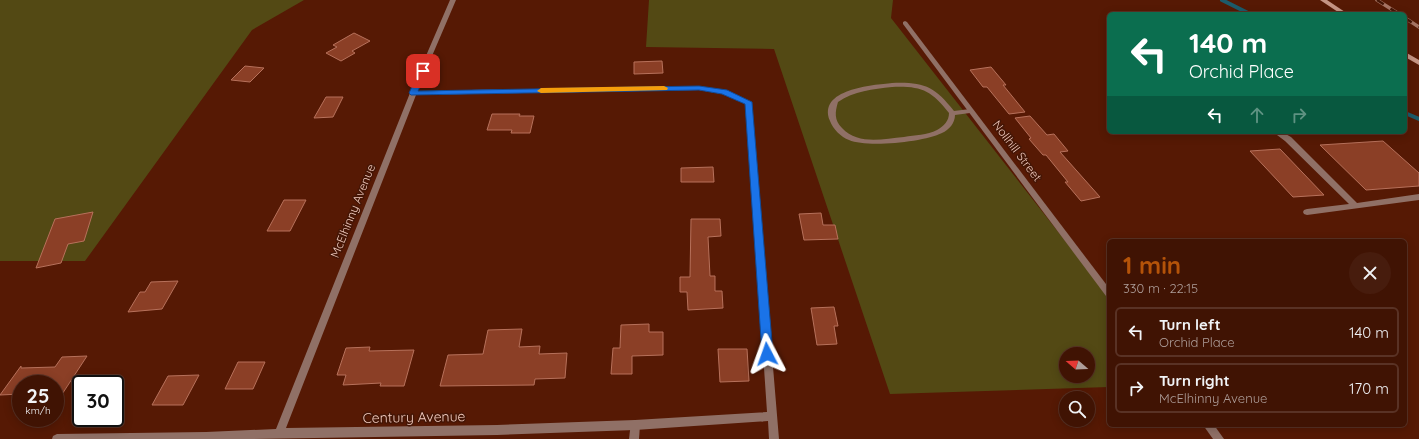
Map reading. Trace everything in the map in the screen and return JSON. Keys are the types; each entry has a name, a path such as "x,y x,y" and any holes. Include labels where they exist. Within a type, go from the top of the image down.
{"street":[{"name":"McElhinny Avenue","path":"279,433 413,93 453,0"},
{"path":"1323,0 1342,12"},
{"name":"Nollhill Street","path":"904,23 1107,291"},
{"path":"1407,55 1419,63"},
{"path":"902,84 917,85 931,91 952,113 950,123 938,132 915,138 872,143 855,140 842,133 834,123 831,114 835,101 848,92 902,84"},
{"path":"413,93 699,88 724,92 749,103 774,439"},
{"path":"952,113 970,111"},
{"path":"1280,134 1288,140 1356,206"},
{"path":"1307,212 1419,197"},
{"name":"Century Avenue","path":"57,439 206,438 279,433 497,434 772,416"},
{"path":"634,439 635,424"},
{"path":"1210,427 1219,439"}],"shaded area":[{"path":"0,0 304,0 252,30 85,261 0,261"},
{"path":"649,0 893,0 891,18 1107,294 1107,387 890,394 774,49 646,47"}],"building":[{"path":"354,33 370,41 352,51 355,53 341,61 326,53 337,47 333,45"},
{"path":"662,61 663,73 634,74 634,62"},
{"path":"245,66 264,68 250,82 231,80"},
{"path":"991,67 1006,85 1003,85 1025,112 1009,114 987,87 983,87 970,70"},
{"path":"326,97 343,97 333,117 314,118"},
{"path":"492,114 520,114 519,116 534,116 530,133 511,133 512,130 487,130"},
{"path":"1030,116 1047,135 1054,134 1068,151 1060,152 1100,197 1081,201 1065,182 1068,182 1046,155 1043,155 1029,139 1031,138 1015,118"},
{"path":"1383,141 1419,173 1419,186 1366,190 1320,145"},
{"path":"1280,149 1324,195 1293,197 1250,151"},
{"path":"713,167 714,182 681,182 681,168"},
{"path":"284,200 306,200 290,231 267,231"},
{"path":"93,212 84,241 68,244 61,263 36,268 55,219"},
{"path":"821,213 823,225 835,225 838,239 804,240 799,214"},
{"path":"691,219 720,219 721,236 708,237 710,276 715,276 715,291 722,291 723,308 688,310 687,292 680,292 680,277 690,277"},
{"path":"178,281 162,309 128,312 140,292 145,292 151,282"},
{"path":"834,307 838,326 834,326 837,344 817,345 811,308"},
{"path":"649,324 649,332 663,332 663,355 632,356 632,374 611,374 613,348 620,348 621,325"},
{"path":"522,329 519,347 540,346 539,354 567,353 565,378 535,379 534,385 440,386 448,355 483,354 488,330"},
{"path":"370,347 369,351 414,350 404,386 380,386 381,383 343,385 346,375 337,375 346,348"},
{"path":"718,349 747,349 749,381 720,382"},
{"path":"87,356 75,375 72,375 72,379 64,391 64,375 14,375 21,366 21,368 55,367 62,357"},
{"path":"238,362 265,362 253,389 225,389"},
{"path":"199,375 183,405 152,405 168,376"},
{"path":"12,378 12,394 0,395"}],"waterway":[{"path":"1222,0 1246,12"},
{"path":"1407,114 1419,119"}],"railway":[{"path":"1377,0 1396,12"},
{"path":"1407,19 1419,27"}],"slow traffic":[{"path":"541,91 664,88"}],"route":[{"path":"423,71 413,93 699,88 724,92 749,103 767,354"}]}
